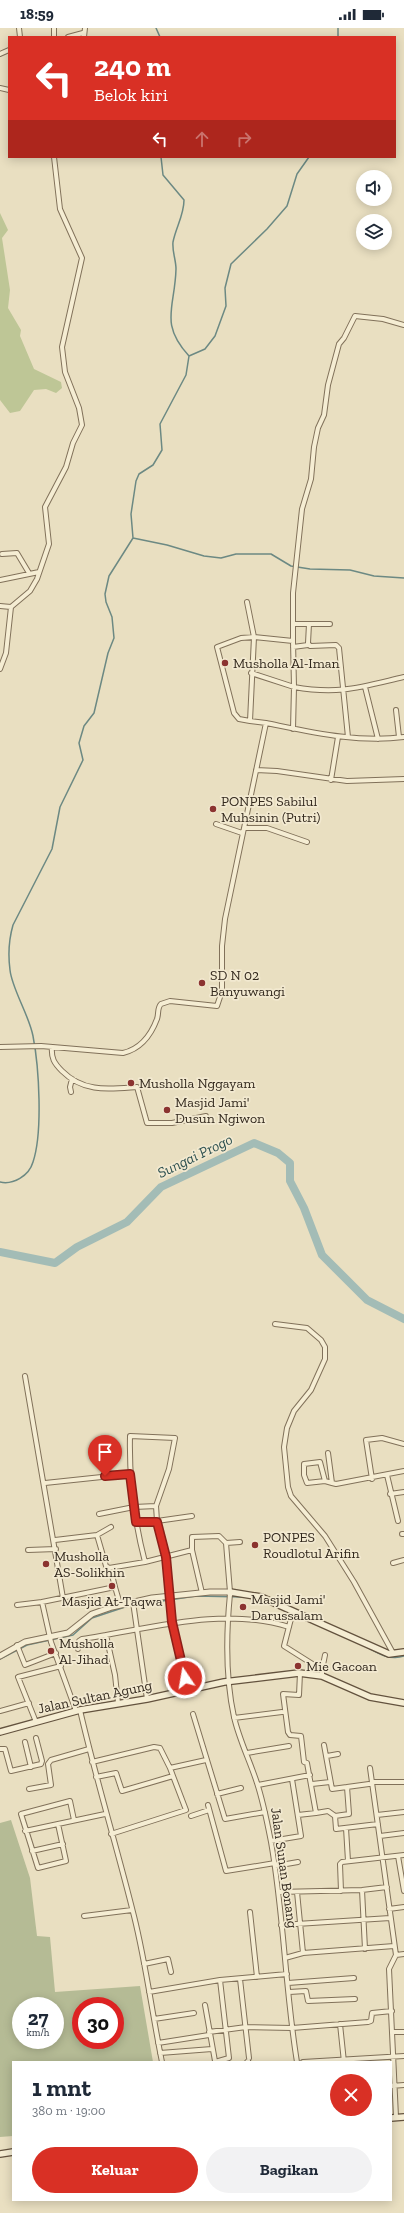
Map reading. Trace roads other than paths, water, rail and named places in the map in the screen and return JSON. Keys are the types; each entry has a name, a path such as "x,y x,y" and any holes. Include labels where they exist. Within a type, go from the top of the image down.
{"main road":[{"path":"230,1594 261,1597 350,1635 382,1651 393,1653 404,1652"},
{"name":"Jalan Sultan Agung","path":"0,1732 78,1710 147,1699 228,1681 300,1673 322,1673 370,1697 404,1703"},
{"path":"393,2117 404,2117"},
{"path":"0,2154 12,2152"}],"street":[{"path":"83,35 86,28"},
{"path":"0,669 6,653 11,607 30,591 39,572 49,544 45,507 66,467 73,443 82,425 79,408 65,372 62,347 82,258 60,209 54,158"},
{"path":"294,729 292,641 293,594 302,509 311,479 316,433 324,415 328,385 339,344 344,338 355,316 383,319 404,325"},
{"path":"2,554 17,553 29,573"},
{"path":"0,580 39,572"},
{"path":"247,602 254,637 251,673 250,721"},
{"path":"0,606 11,607"},
{"path":"293,624 330,624"},
{"path":"308,645 309,624"},
{"path":"292,641 254,637 241,638 217,647 234,713 239,718 338,737 378,739 402,737 396,710"},
{"path":"293,647 308,645 336,645 338,647 344,690 348,737"},
{"path":"251,673 294,687 317,691 365,688 404,677"},
{"path":"365,688 378,739"},
{"path":"0,1047 41,1046 123,1053 132,1050 143,1042 156,1020 161,1004 170,1001 217,1006 222,991 222,946 225,919 266,723"},
{"path":"331,780 338,737"},
{"path":"256,770 277,771 331,780 404,779"},
{"path":"216,824 242,833"},
{"path":"244,828 266,828 307,842"},
{"path":"52,1047 51,1057 57,1066 80,1085 104,1090 137,1088 147,1123 172,1123 206,1116"},
{"path":"71,1092 70,1087 72,1079"},
{"path":"275,1324 307,1328 321,1340 325,1347 325,1359 311,1390 294,1411 287,1428 284,1447 288,1487 291,1496 325,1536 354,1582 393,1653"},
{"path":"25,1376 64,1598"},
{"path":"145,1562 136,1522 130,1474 130,1434 175,1438 169,1469 156,1506 157,1522 166,1557 172,1622 187,1690"},
{"path":"372,1479 366,1440 382,1438 404,1444"},
{"path":"328,1453 332,1483"},
{"path":"325,1481 320,1462 304,1464 304,1475 307,1483 325,1481 339,1485 404,1471"},
{"path":"45,1483 130,1474"},
{"path":"387,1475 390,1494 398,1521"},
{"path":"390,1494 404,1492"},
{"path":"99,1514 134,1507 156,1506"},
{"path":"136,1522 157,1522 192,1516"},
{"path":"55,1540 97,1535 111,1527"},
{"path":"97,1535 108,1568 145,1562 192,1550"},
{"path":"202,1593 192,1550 192,1537 219,1536 226,1543 240,1542"},
{"name":"Jalan Sunan Bonang","path":"226,1543 230,1594 228,1620 228,1681 234,1718 258,1784 271,1841 279,1892 281,1925 297,2061"},
{"path":"28,1550 56,1548"},
{"path":"393,1563 404,1560"},
{"path":"112,1575 120,1604"},
{"path":"17,1605 64,1598 115,1587"},
{"path":"0,1656 17,1645 51,1639 68,1633 92,1614 120,1604 134,1604 202,1593 230,1594"},
{"path":"42,1602 51,1639 78,1710 132,1910 144,1964 162,2061"},
{"path":"134,1604 147,1699"},
{"path":"293,1611 284,1646 322,1673 325,1655"},
{"path":"78,1649 80,1640 172,1622 228,1620 269,1621 289,1628"},
{"path":"106,1635 115,1674 118,1703"},
{"path":"17,1645 25,1665 56,1653"},
{"path":"36,1722 18,1677 61,1666"},
{"path":"300,1673 299,1695 283,1694 284,1712 290,1735 301,1736 304,1762 307,1763 310,1775 316,1813"},
{"path":"0,1711 29,1703"},
{"path":"234,1718 282,1712"},
{"path":"193,1714 216,1794 226,1820 265,1812"},
{"path":"0,1749 5,1749 11,1771 31,1767 42,1763 36,1738"},
{"path":"25,1742 31,1767"},
{"path":"324,1745 332,1789 370,1783 404,1782"},
{"path":"247,1753 288,1746"},
{"path":"92,1762 154,1747 160,1748 170,1768 186,1810 111,1834"},
{"path":"29,1789 51,1785 48,1764 51,1760 89,1749"},
{"path":"327,1756 338,1754"},
{"path":"170,1768 206,1760"},
{"path":"370,1768 370,1783 384,1857 390,1918 396,1955 389,1969 392,2011 393,2117"},
{"path":"96,1777 116,1773 122,1791 173,1776"},
{"path":"258,1784 310,1775"},
{"path":"271,1841 301,1836 292,1779"},
{"path":"312,1784 330,1782"},
{"path":"298,1815 328,1811 335,1816 349,1813 346,1787"},
{"path":"216,1794 241,1788"},
{"path":"58,1824 66,1858 64,1862 38,1868 20,1815 22,1813 70,1801 74,1820"},
{"path":"208,1805 226,1871 298,1862"},
{"path":"190,1816 209,1810"},
{"path":"377,1815 404,1812"},
{"path":"25,1831 105,1814"},
{"path":"335,1816 336,1829 378,1824"},
{"path":"346,1828 348,1861"},
{"path":"380,1836 404,1833"},
{"path":"32,1851 63,1844"},
{"path":"341,1891 340,1864 348,1861 404,1855"},
{"path":"398,1856 404,1891"},
{"path":"279,1892 341,1891 387,1887"},
{"path":"362,1890 365,1949"},
{"path":"297,1892 303,1953"},
{"path":"389,1909 404,1907"},
{"path":"84,1916 132,1910"},
{"path":"250,1912 257,1977"},
{"path":"281,1925 390,1918"},
{"path":"285,1958 303,1953 394,1946"},
{"path":"396,1955 404,1954"},
{"path":"144,1964 168,1959 171,1972"},
{"path":"149,1992 220,1980 287,1974"},
{"path":"288,1983 354,1978"},
{"path":"240,1979 248,2060"},
{"path":"205,2006 215,2061 229,2060 220,1980"},
{"path":"289,1992 306,1991 308,2001 355,1999"},
{"path":"158,2043 226,2030 246,2028 292,2028 369,2022 372,2013 392,2011"},
{"path":"154,2019 194,2013"},
{"path":"340,2024 344,2061 404,2056"},
{"path":"392,2032 404,2032"},
{"path":"160,2053 212,2049"},
{"path":"393,2086 404,2086"}],"waterway":[{"path":"156,28 160,36"},
{"path":"338,28 338,36"},
{"path":"0,1182 5,1183 15,1181 24,1175 31,1167 36,1149 39,1117 37,1065 33,1036 11,977 10,970 9,947 13,925 52,849 60,807 83,760 79,743 84,726 94,713 108,653 114,638 112,617 106,602 105,594 109,576 133,538 131,514 136,481 139,474 153,465 162,450 160,424 186,375 189,356 174,334 171,324 176,269 173,242 183,211 184,200 163,175 161,158"},
{"path":"189,356 205,349 215,336 226,306 225,288 231,264 267,229 287,206 297,174 308,158"},
{"path":"133,538 167,545 204,556 221,558 236,554 271,554 291,566 310,569 350,570 374,576 404,578"},
{"name":"Sungai Progo","path":"0,1252 55,1263 77,1247 127,1222 161,1187 254,1143 278,1153 290,1163 290,1181 304,1208 322,1255 367,1300 404,1319"},
{"path":"0,1659 27,1645 73,1635 92,1618 128,1606 196,1596 244,1597"},
{"path":"259,1599 269,1603"},
{"path":"365,1646 379,1654 389,1657 394,1658 404,1656"}],"place":[{"name":"Musholla Al-Iman","path":"225,663"},
{"name":"PONPES Sabilul Muhsinin (Putri)","path":"213,809"},
{"name":"SD N 02 Banyuwangi","path":"202,983"},
{"name":"Musholla Nggayam","path":"131,1083"},
{"name":"Masjid Jami' Dusun Ngiwon","path":"167,1110"},
{"name":"PONPES Roudlotul Arifin","path":"255,1545"},
{"name":"Musholla AS-Solikhin","path":"46,1564"},
{"name":"Masjid At-Taqwa","path":"112,1586"},
{"name":"Masjid Jami' Darussalam","path":"243,1607"},
{"name":"Musholla Al-Jihad","path":"51,1651"},
{"name":"Mie Gacoan","path":"298,1666"}]}
